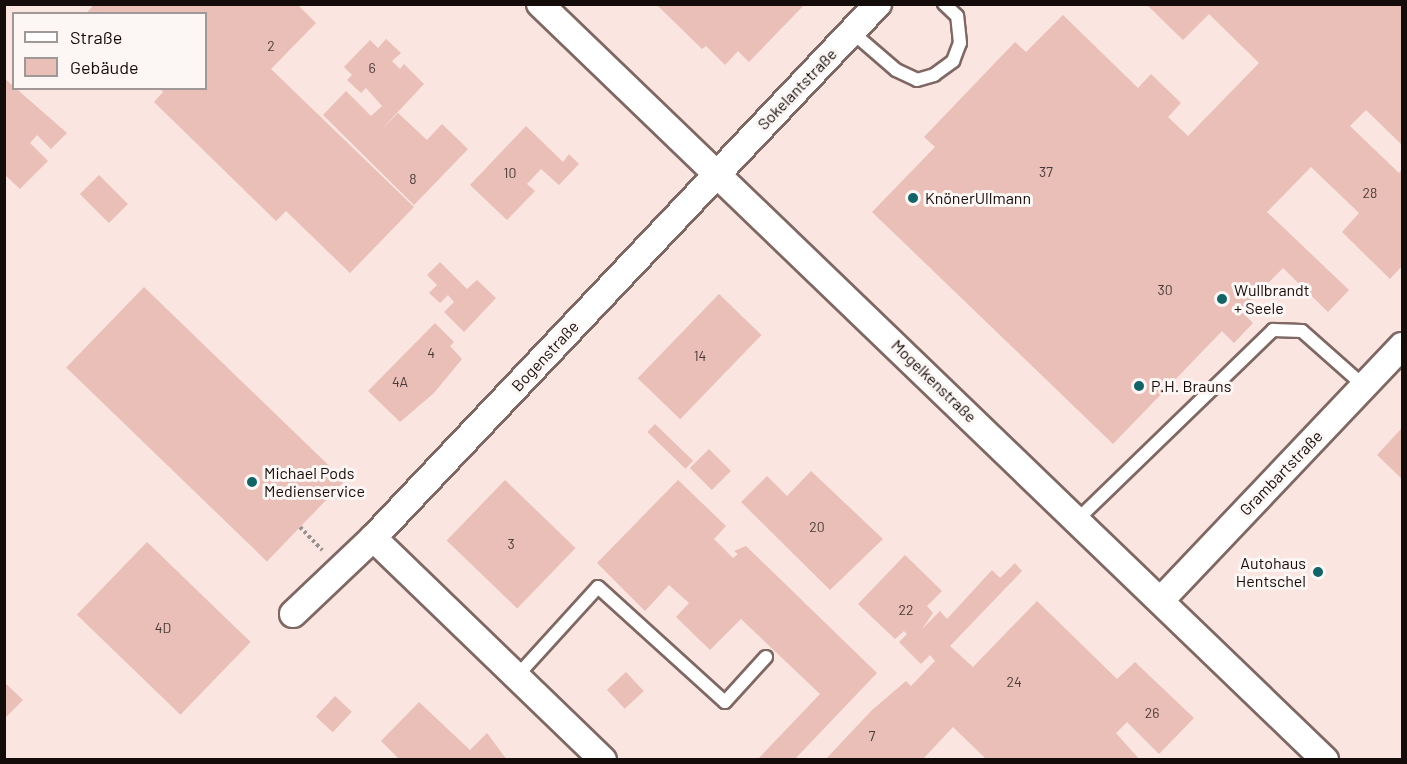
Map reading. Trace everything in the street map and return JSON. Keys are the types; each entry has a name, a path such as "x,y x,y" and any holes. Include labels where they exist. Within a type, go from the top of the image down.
{"street":[{"name":"Mogelkenstraße","path":"540,4 1325,759"},
{"name":"Sokelantstraße","path":"716,173 878,4"},
{"name":"Bogenstraße","path":"293,614 373,538 716,173"},
{"name":"Grambartstraße","path":"1161,600 1402,346"},
{"path":"373,538 603,759"}],"lane":[{"path":"852,32 896,70 917,80 934,75 953,61 960,43 957,16 945,4"},
{"path":"1078,519 1273,330 1302,331 1364,386"},
{"path":"517,676 598,587 725,702 766,657"}],"shaded area":[{"path":"4,5 1402,5 1402,759 5,759"}],"building":[{"path":"94,4 297,4 316,23 271,69 414,207 350,273 286,211 276,221 154,102 163,92 162,90 207,90 207,12 88,12"},
{"path":"656,4 805,4 749,62 738,51 725,65 706,46 702,49"},
{"path":"1146,4 1402,4 1402,145 1366,110 1350,126 1399,173 1402,169 1402,266 1390,279 1342,232 1359,213 1311,167 1267,212 1349,290 1328,312 1283,268 1241,311 1253,323 1234,343 1222,331 1113,444 872,212 935,147 924,137 1015,42 1026,52 1063,15 1138,88 1151,74 1181,103 1168,117 1188,136 1259,63 1209,14 1183,40"},
{"path":"386,39 401,53 392,61 400,69 404,64 424,84 380,131 398,113 427,140 442,124 468,149 414,205 323,115 346,91 371,116 382,106 366,88 361,93 347,80 352,75 344,67 370,40 378,48"},
{"path":"4,78 12,85 12,90 18,90 67,133 51,149 37,135 30,143 48,161 20,189 4,174"},
{"path":"526,126 563,162 569,154 579,164 559,185 541,169 527,184 535,191 507,220 470,185"},
{"path":"99,175 128,204 109,223 80,194"},
{"path":"440,262 467,289 477,280 496,298 464,332 444,312 454,302 448,295 440,303 429,293 437,285 427,275"},
{"path":"144,287 345,481 267,561 66,368"},
{"path":"719,294 761,335 680,419 638,378"},
{"path":"435,323 454,342 450,346 462,359 434,393 400,422 368,391"},
{"path":"655,424 693,461 685,469 647,432"},
{"path":"1402,428 1402,479 1377,455"},
{"path":"709,449 731,471 712,490 690,468"},
{"path":"811,471 883,539 830,590 741,502 767,476 787,496"},
{"path":"505,480 575,548 517,609 447,540"},
{"path":"678,480 726,526 714,539 733,558 738,554 734,551 746,546 877,673 794,760 757,760 820,694 741,619 710,650 676,617 689,603 669,585 645,611 597,563"},
{"path":"147,542 251,642 180,715 77,615"},
{"path":"905,555 942,591 927,606 933,613 922,629 940,611 947,619 992,570 1000,578 1015,563 1022,571 950,646 973,667 1037,601 1117,679 1135,662 1194,718 1159,754 1127,722 1116,733 1140,760 987,760 953,727 922,760 825,760 871,711 906,681 911,686 935,661 930,655 921,664 899,642 907,634 904,631 895,639 858,604"},
{"path":"626,672 644,691 625,709 607,690"},
{"path":"4,682 23,700 4,719"},
{"path":"335,696 352,712 333,732 316,716"},
{"path":"419,702 470,750 487,733 507,760 400,760 381,741"}],"place":[{"name":"KnönerUllmann","path":"913,198"},
{"name":"Wullbrandt + Seele","path":"1222,299"},
{"name":"P.H. Brauns","path":"1139,386"},
{"name":"Michael Pods Medienservice","path":"252,482"},
{"name":"Autohaus Hentschel","path":"1318,572"}]}
